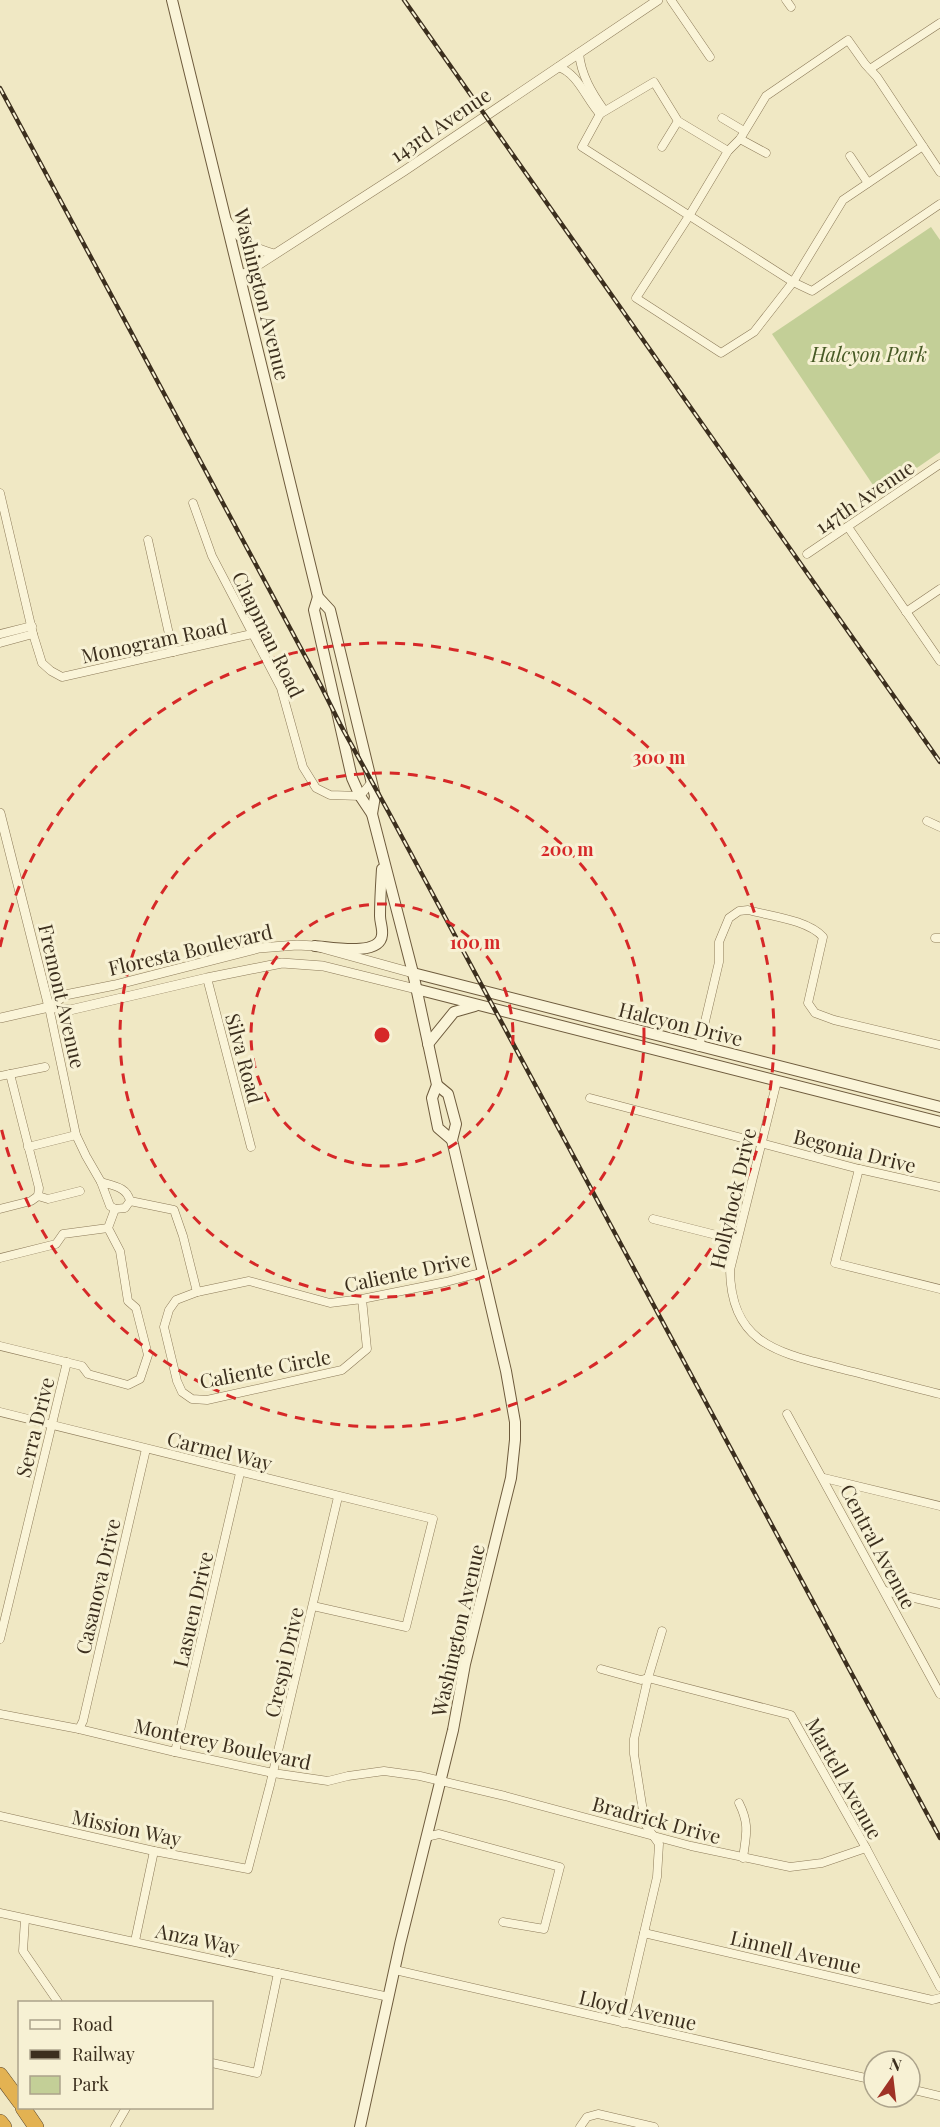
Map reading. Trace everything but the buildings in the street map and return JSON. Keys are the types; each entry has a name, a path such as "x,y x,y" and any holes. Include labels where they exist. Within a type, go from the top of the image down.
{"highway":[{"path":"0,2074 18,2100"},
{"path":"24,2109 37,2127"},
{"path":"0,2122 4,2127"}],"main road":[{"name":"Washington Avenue","path":"172,0 318,597 330,610 375,796 372,814"},
{"name":"Washington Avenue","path":"318,597 314,610 352,778 372,814 413,973 437,1085 432,1098 438,1128 452,1140"},
{"path":"315,946 353,950 365,949 377,944 382,936 380,919 383,857"},
{"name":"Halcyon Drive","path":"413,973 940,1107"},
{"name":"Halcyon Drive","path":"416,989 940,1122"},
{"path":"428,1044 454,1012 478,1006"},
{"name":"Washington Avenue","path":"360,2127 394,1970 459,1704 470,1642 511,1478 515,1440 506,1371 452,1140 456,1124 448,1094 437,1085"}],"street":[{"name":"143rd Avenue","path":"241,276 658,0"},
{"path":"671,0 710,57"},
{"path":"870,69 940,23"},
{"path":"923,146 843,200 792,282 754,332 721,353 636,298 728,151 740,139 769,92 848,40 877,77 923,146 940,172"},
{"path":"579,53 584,75 602,112"},
{"path":"558,67 571,73 590,103 602,112"},
{"path":"728,151 678,121 654,82 602,112 582,147 792,282 812,291 940,204"},
{"path":"722,118 744,131"},
{"path":"663,147 678,121"},
{"path":"740,139 766,153"},
{"path":"850,156 868,183"},
{"path":"225,218 240,239 253,248 274,254"},
{"name":"147th Avenue","path":"807,554 940,464"},
{"path":"0,493 32,630"},
{"name":"Chapman Road","path":"193,503 212,556 280,688 303,767 316,788 330,795 360,796"},
{"path":"848,527 940,661"},
{"path":"148,540 174,652"},
{"path":"906,612 940,588"},
{"path":"0,634 32,630"},
{"path":"0,643 32,630"},
{"name":"Monogram Road","path":"32,630 42,663 62,677 252,634"},
{"path":"360,796 371,783"},
{"name":"Fremont Avenue","path":"0,813 49,1007 76,1135 101,1182 110,1206 115,1209"},
{"path":"927,821 940,827"},
{"path":"699,1047 719,962 719,942 729,918 739,910 748,910 806,926 818,931 824,937 808,1003 815,1013 834,1020 940,1045"},
{"name":"Floresta Boulevard","path":"49,1007 65,995 115,985 248,951 290,945 315,946 413,973"},
{"name":"Floresta Boulevard","path":"0,1018 49,1007 70,1010 282,963 311,964 416,989"},
{"name":"Silva Road","path":"207,978 251,1147"},
{"path":"0,1076 45,1066"},
{"path":"0,1209 31,1201 38,1196 39,1188 10,1074"},
{"name":"Hollyhock Drive","path":"777,1082 730,1270 732,1300 745,1325 759,1339 779,1352 940,1394"},
{"name":"Begonia Drive","path":"590,1098 859,1169 940,1187"},
{"path":"28,1147 76,1135"},
{"path":"859,1169 835,1263 940,1289"},
{"path":"101,1182 122,1188 130,1201"},
{"path":"38,1196 48,1199 80,1191"},
{"path":"0,1346 82,1366 88,1374 128,1385 140,1379 148,1355 136,1308 128,1301 120,1251 108,1228 115,1209 125,1208 130,1201"},
{"path":"130,1201 174,1210 197,1292"},
{"path":"653,1219 736,1240"},
{"path":"0,1258 56,1244 63,1234 108,1228"},
{"name":"Caliente Drive","path":"164,1327 169,1310 176,1300 197,1292 249,1281 330,1303 362,1299 484,1272"},
{"name":"Caliente Circle","path":"164,1327 182,1392 192,1399 207,1400 342,1370 367,1349 362,1299"},
{"name":"Serra Drive","path":"0,1639 67,1362"},
{"name":"Carmel Way","path":"0,1412 433,1519 406,1628 313,1606"},
{"name":"Central Avenue","path":"787,1414 940,1694"},
{"name":"Casanova Drive","path":"79,1729 83,1721 146,1449"},
{"name":"Lasuen Drive","path":"175,1752 240,1473"},
{"path":"824,1478 940,1506"},
{"name":"Crespi Drive","path":"248,1869 338,1497"},
{"path":"885,1591 940,1604"},
{"path":"623,2023 657,1877 659,1844 645,1824 634,1754 634,1739 662,1631"},
{"name":"Martell Avenue","path":"601,1669 641,1680 648,1678 791,1715 866,1848 940,1987"},
{"name":"Monterey Boulevard","path":"0,1714 79,1729 273,1773 328,1781 384,1771 441,1780"},
{"name":"Bradrick Drive","path":"441,1780 743,1858 790,1867 822,1863 866,1848"},
{"path":"739,1803 747,1824 743,1858"},
{"name":"Mission Way","path":"0,1816 154,1851 248,1869"},
{"path":"426,1837 438,1834 560,1867 544,1929 503,1922"},
{"path":"135,1941 154,1851"},
{"name":"Anza Way","path":"0,1913 389,1997"},
{"path":"25,1919 22,1950 57,2001"},
{"name":"Linnell Avenue","path":"644,1933 932,2000 940,1998"},
{"name":"Lloyd Avenue","path":"394,1970 862,2077"},
{"path":"213,2063 256,2073 278,1973"},
{"path":"922,2092 940,2096"},
{"path":"115,2127 125,2109"},
{"path":"580,2127 583,2121 593,2114 603,2114 654,2127"}],"green space":[{"name":"Halcyon Park","path":"931,227 940,240 940,452 879,494 772,334"}],"railway":[{"path":"404,0 940,762"},
{"path":"0,88 940,1838"}]}
